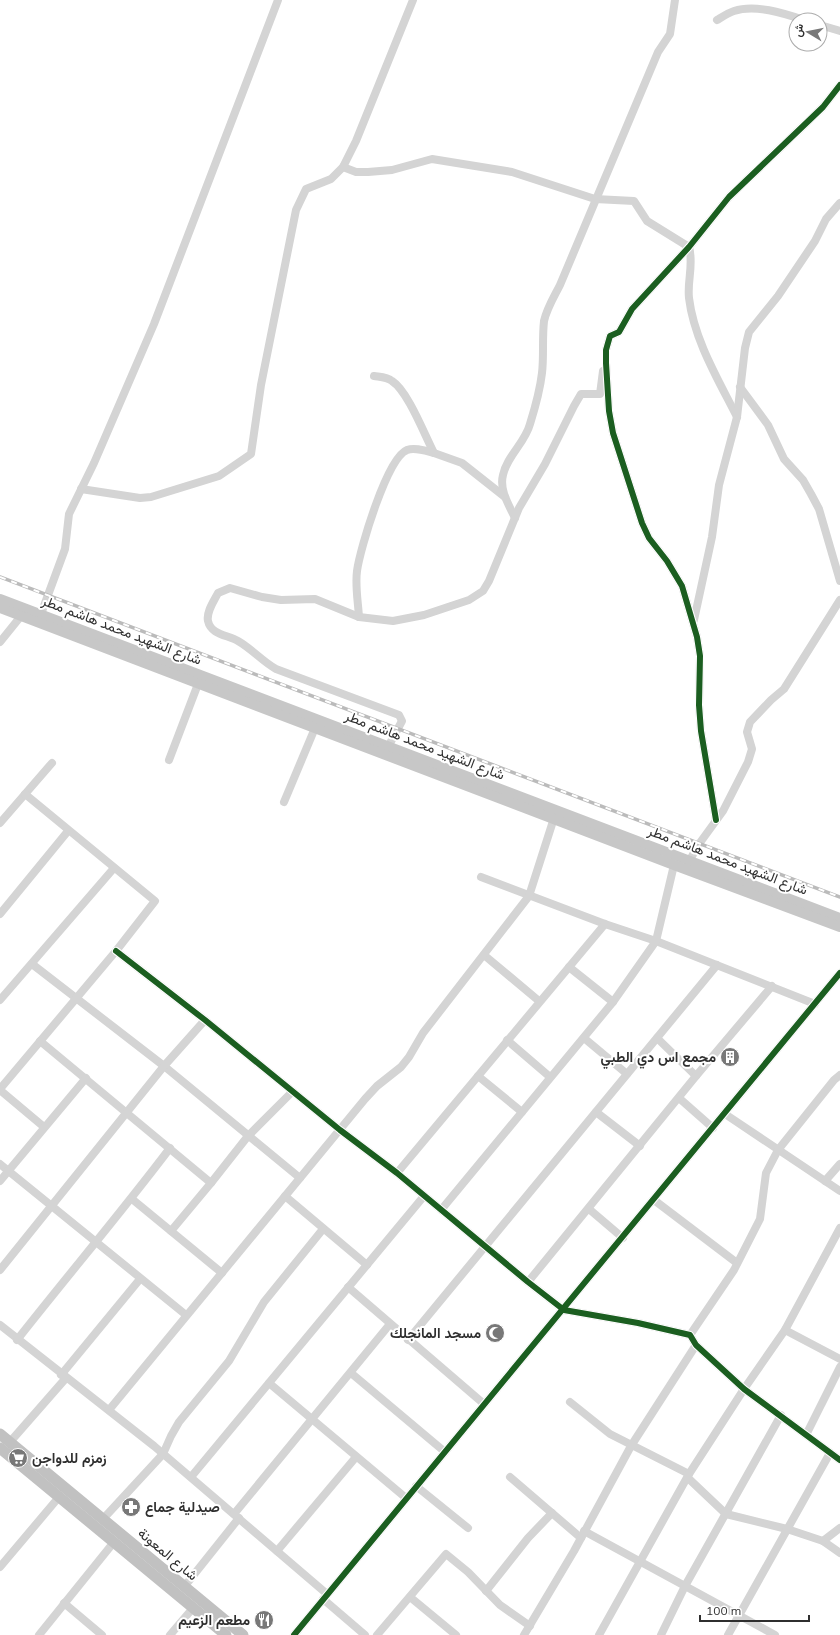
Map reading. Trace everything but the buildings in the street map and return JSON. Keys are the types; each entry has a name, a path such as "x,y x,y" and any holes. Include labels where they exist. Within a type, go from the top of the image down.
{"highway":[{"name":"شارع المعونة","path":"0,1434 242,1635"},
{"name":"شارع المعونة","path":"0,1448 226,1635"}],"main road":[{"name":"شارع الشهيد محمد هاشم مطر","path":"0,598 318,719 687,864 840,926"},
{"name":"شارع الشهيد محمد هاشم مطر","path":"0,608 674,865 687,864 840,918"}],"street":[{"path":"41,614 65,549 69,514 94,463 154,324 278,0"},
{"path":"81,489 140,498 151,497 219,476 251,454 261,385 296,210 306,189 331,179 343,167 356,141 413,0"},
{"path":"515,518 502,488 503,475 505,467 528,430 540,385 543,335 548,310 560,285 658,52 670,34 675,0"},
{"path":"717,20 734,11 758,9 788,14"},
{"path":"828,27 840,31"},
{"path":"716,820 701,731 699,705 700,656 693,622 682,586 667,561 650,538 637,509 613,433 609,411 606,350 610,336 619,332 632,309 690,247 729,197 823,107 840,85"},
{"path":"343,167 356,172 392,170 432,159 512,172 595,199 634,201 647,221 690,247 692,259 689,298 692,312 714,375 737,417"},
{"path":"693,622 710,544 718,485 737,417 746,341 749,332 778,296 812,246 826,219 840,203"},
{"path":"388,747 402,721 399,714 276,669 265,663 238,641 214,631 207,619 218,593 230,588 262,597 281,600 315,599 359,617 384,621 406,619 453,606 476,596 483,590 489,581 525,496 545,464 581,394 600,394 602,374 606,363"},
{"path":"374,376 392,380 397,385 415,414 434,454"},
{"path":"740,387 768,425 784,459 803,480 814,499 819,509 840,581"},
{"path":"359,617 357,581 360,557 377,504 391,468 401,454 407,450 414,449 462,463 505,497"},
{"path":"687,864 734,790 748,762 752,750 747,732 750,722 784,689 840,600"},
{"path":"0,642 21,616"},
{"path":"169,760 198,684"},
{"path":"284,802 315,728"},
{"path":"1,821 52,763"},
{"path":"24,794 155,901 116,951 0,1090 44,1127"},
{"path":"108,1410 377,1086 401,1067 409,1057 423,1033 529,896 554,818"},
{"path":"0,914 68,831"},
{"path":"441,1210 613,1002 656,941 674,865"},
{"path":"0,1000 114,868"},
{"path":"481,877 529,896 717,964 815,1004"},
{"path":"397,1173 605,924"},
{"path":"116,951 205,1020 340,1130 397,1173 564,1310 638,1323 690,1335 696,1345 744,1389 840,1460"},
{"path":"484,955 539,1002"},
{"path":"32,964 164,1066 300,1178"},
{"path":"408,1340 717,964"},
{"path":"569,967 613,1002"},
{"path":"294,1635 484,1404 564,1310 840,973"},
{"path":"528,1282 696,1076 772,986"},
{"path":"0,1270 164,1066 205,1020"},
{"path":"584,1038 627,1074"},
{"path":"657,1038 696,1076"},
{"path":"508,1040 550,1077"},
{"path":"40,1041 211,1183"},
{"path":"690,1335 737,1263 760,1219 766,1173 778,1150 834,1080 840,1075"},
{"path":"478,1076 522,1112"},
{"path":"0,1181 86,1078"},
{"path":"170,1231 211,1183 248,1136 292,1092"},
{"path":"679,1098 713,1128"},
{"path":"596,1112 640,1146"},
{"path":"725,1114 840,1191"},
{"path":"17,1340 95,1242 132,1199 170,1148"},
{"path":"0,1164 186,1315"},
{"path":"824,1181 840,1164"},
{"path":"285,1196 367,1265"},
{"path":"190,1477 424,1196"},
{"path":"132,1199 222,1272"},
{"path":"654,1200 737,1263"},
{"path":"589,1209 623,1238"},
{"path":"599,1635 688,1476 744,1389 785,1330 840,1228"},
{"path":"103,1519 163,1454 170,1436 179,1422 229,1361 264,1302 323,1229"},
{"path":"10,1442 140,1279"},
{"path":"348,1288 484,1404"},
{"path":"184,1587 312,1420 390,1324"},
{"path":"0,1326 63,1377 108,1410 163,1454 237,1516 277,1551 365,1635"},
{"path":"785,1330 840,1359"},
{"path":"525,1634 631,1446 696,1345"},
{"path":"806,1435 840,1367"},
{"path":"351,1373 445,1452"},
{"path":"269,1383 406,1498"},
{"path":"570,1402 610,1434 688,1476 726,1514 787,1529 823,1541 840,1552"},
{"path":"661,1635 685,1586 781,1415"},
{"path":"728,1635 830,1453"},
{"path":"277,1551 356,1457"},
{"path":"510,1477 552,1513 582,1534 641,1562 775,1635"},
{"path":"416,1486 468,1528"},
{"path":"1,1562 59,1497"},
{"path":"486,1591 528,1538 552,1513"},
{"path":"823,1541 840,1528"},
{"path":"39,1635 114,1542"},
{"path":"377,1635 446,1554 468,1572 500,1605 530,1626"},
{"path":"410,1598 456,1635"},
{"path":"64,1603 102,1635"},
{"path":"170,1635 194,1608"}],"railway":[{"path":"0,577 840,897"}],"cycle path":[{"path":"716,820 701,731 699,705 700,656 697,637 682,586 667,561 649,538 642,523 613,433 609,411 606,350 610,336 619,332 632,309 689,247 729,197 823,107 840,85"},
{"path":"116,951 205,1020 340,1130 397,1173 564,1310 638,1323 690,1335 696,1345 744,1389 840,1460"},
{"path":"294,1635 840,973"}],"place":[{"name":"مجمع اس دي الطبي","path":"730,1057"},
{"name":"مسجد المانجلك","path":"495,1333"},
{"name":"زمزم للدواجن","path":"18,1458"},
{"name":"صيدلية جماع","path":"131,1507"},
{"name":"مطعم الزعيم","path":"264,1620"}]}
